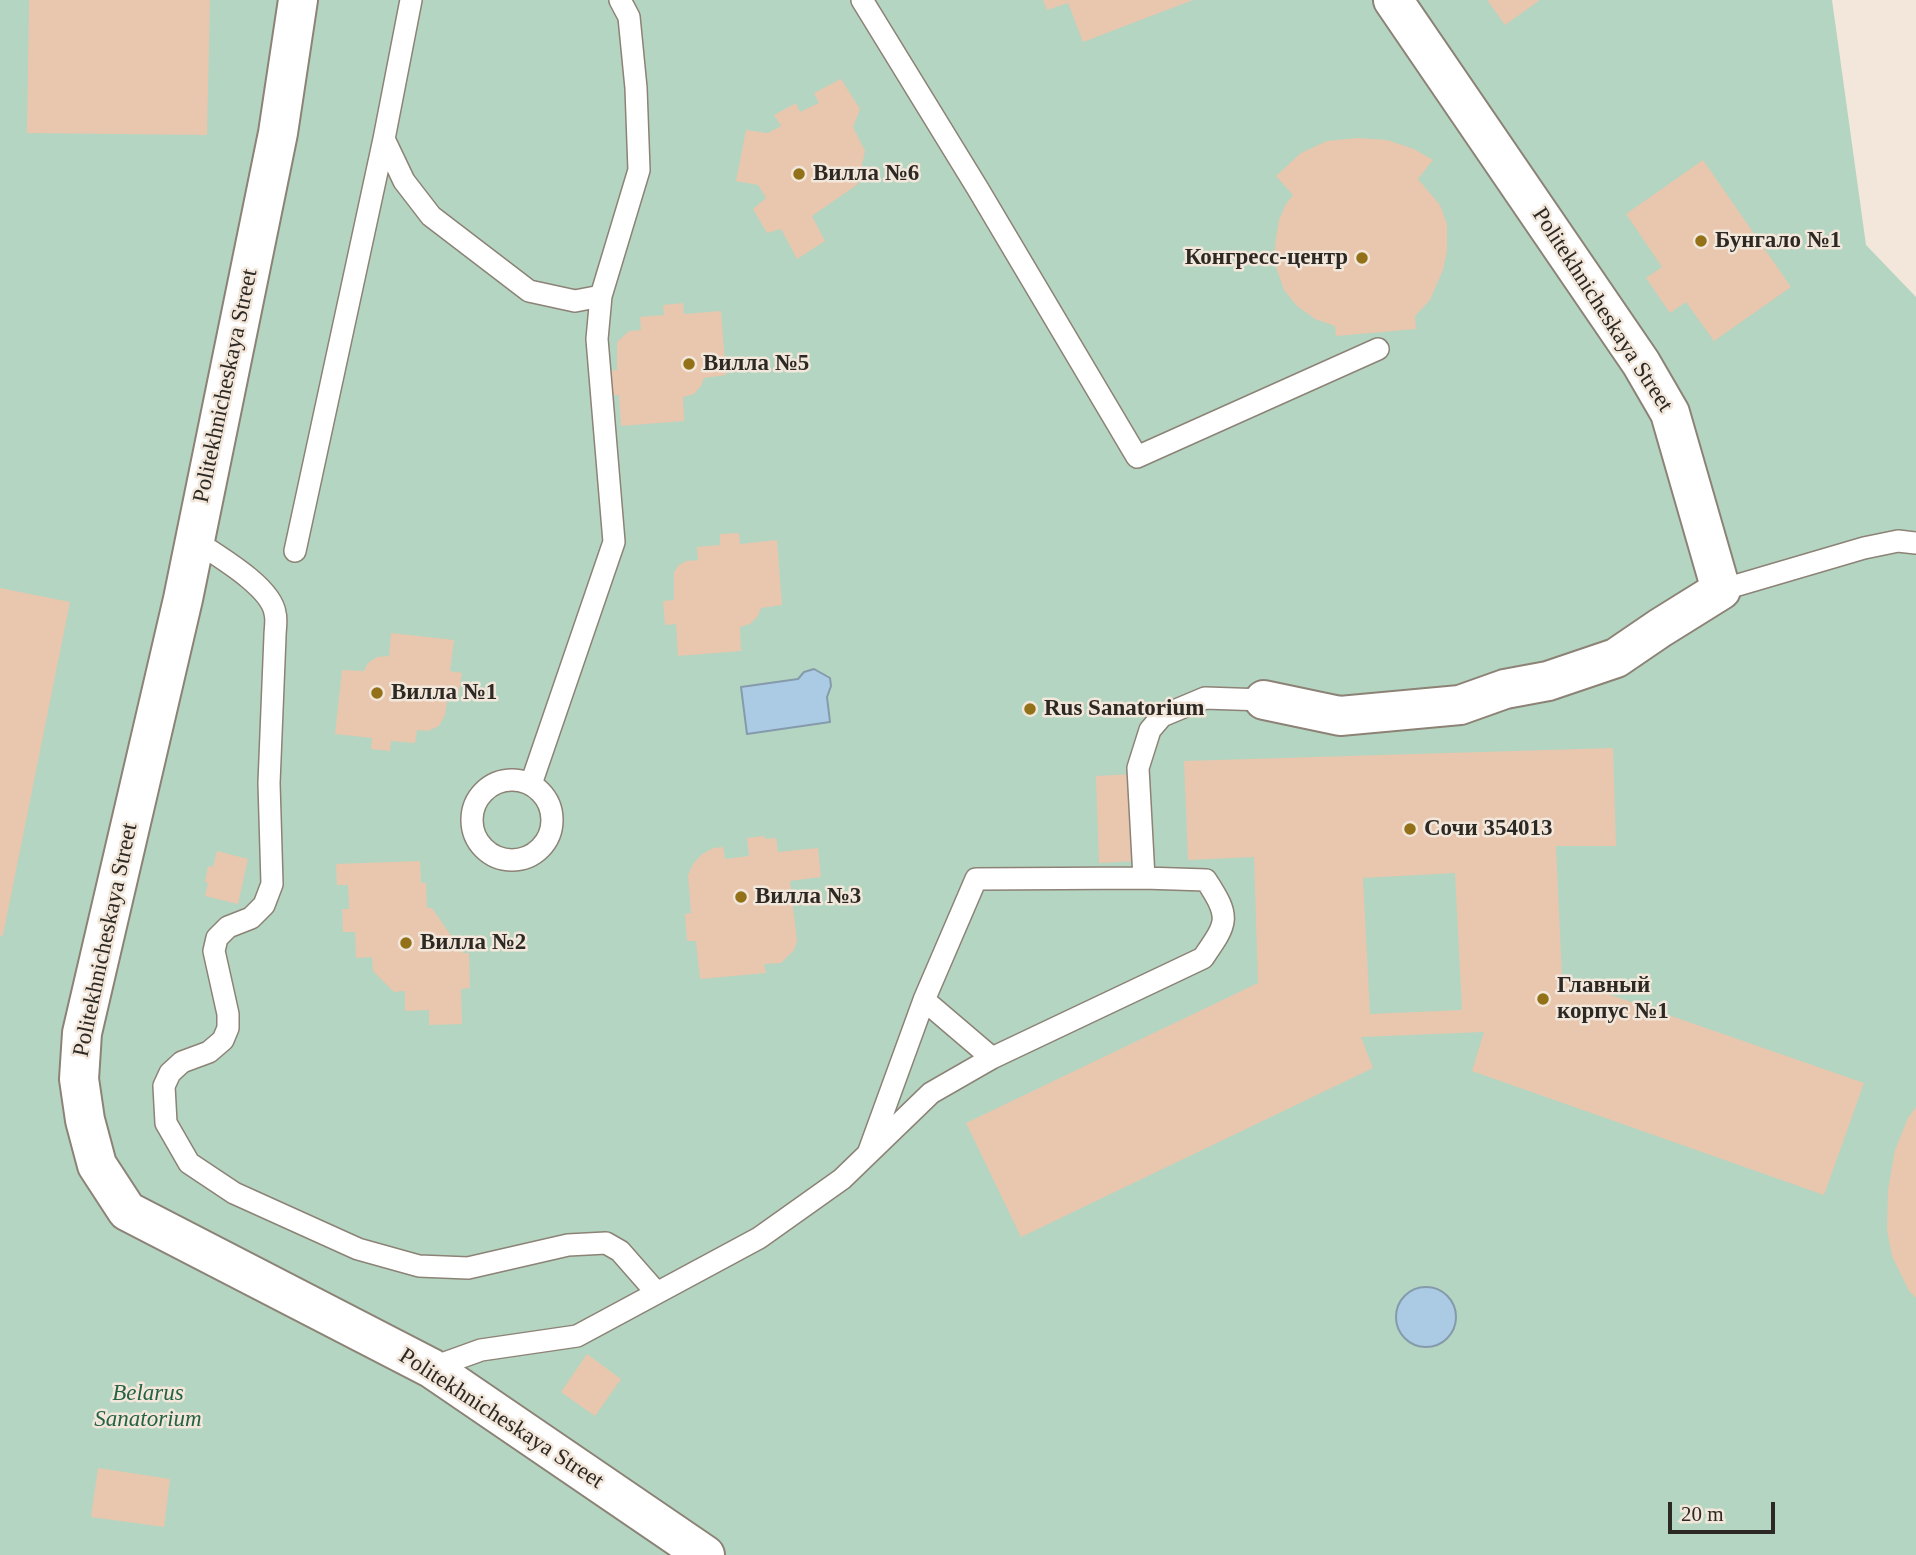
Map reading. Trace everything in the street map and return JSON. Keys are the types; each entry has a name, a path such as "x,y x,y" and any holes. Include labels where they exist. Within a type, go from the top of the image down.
{"street":[{"name":"Politekhnicheskaya Street","path":"298,0 278,133 183,599 82,1033 79,1079 85,1120 97,1165 127,1211 432,1368 705,1555"},
{"name":"Politekhnicheskaya Street","path":"1393,0 1634,353 1670,413 1721,590"},
{"path":"1264,700 1339,716 1460,705 1505,690 1548,681 1616,658 1721,590"}],"lane":[{"path":"295,551 384,139 411,0"},
{"path":"531,784 614,542 597,339 601,296 639,170 636,88 629,17 620,0"},
{"path":"862,0 1137,457 1378,349"},
{"path":"384,139 404,181 431,216 529,291 575,301 601,296"},
{"path":"194,540 235,568 268,597 275,612 275,624 269,783 272,884 264,905 251,918 228,927 217,938 214,951 228,1014 228,1028 223,1040 209,1052 181,1062 170,1073 164,1086 166,1123 189,1163 234,1194 358,1249 419,1266 468,1268 568,1245 606,1243 620,1251 656,1292"},
{"path":"1721,590 1864,548 1898,541 1916,543"},
{"path":"1144,878 1138,768 1150,730 1162,716 1205,698 1264,700"},
{"path":"432,1368 481,1350 577,1336 759,1238 842,1178 931,1093 992,1058 1203,958 1223,929 1222,904 1206,880 976,879 924,1000 869,1151"},
{"path":"924,1000 992,1058"}],"green space":[{"name":"Rus Sanatorium","path":"0,0 1832,0 1866,245 1916,297 1916,1555 0,1555"}],"water":[{"path":"814,669 830,678 831,686 827,697 830,722 747,734 741,687 798,679 804,672"},
{"path":"1420,1287 1432,1287 1448,1295 1454,1305 1454,1329 1448,1339 1432,1347 1420,1347 1404,1339 1396,1323 1396,1311 1404,1295"}],"building":[{"path":"29,0 210,0 207,135 27,133"},
{"path":"1043,0 1193,0 1083,42 1068,3 1047,10"},
{"path":"1487,0 1540,0 1505,25"},
{"name":"Вилла №6","path":"841,79 860,109 853,127 865,151 858,184 812,216 825,241 797,259 781,229 767,233 753,209 766,198 758,185 736,181 746,130 768,133 781,126 774,115 796,103 800,112 819,103 814,93"},
{"path":"1357,138 1387,140 1414,149 1433,160 1418,179 1440,205 1447,224 1447,251 1443,270 1430,300 1415,316 1416,329 1336,336 1335,326 1315,319 1297,306 1284,290 1276,267 1275,245 1279,220 1293,195 1276,176 1301,153 1327,141"},
{"name":"Бунгало №1","path":"1703,160 1791,287 1714,341 1686,302 1670,313 1646,278 1662,267 1626,214"},
{"name":"Вилла №5","path":"683,303 684,314 721,311 726,375 704,378 694,394 683,397 684,421 621,426 619,395 608,396 606,371 617,370 617,342 629,331 641,330 640,317 664,315 663,305"},
{"path":"739,533 740,544 777,540 782,605 761,608 750,624 740,627 741,651 678,656 676,624 665,625 663,601 674,600 674,572 686,561 698,560 697,547 720,545 720,534"},
{"path":"0,588 70,602 3,935 0,937"},
{"name":"Вилла №1","path":"391,633 454,640 450,671 462,673 458,697 448,695 445,715 439,726 428,731 417,730 415,743 391,741 390,751 371,749 372,738 335,734 342,670 364,671 368,663 377,657 389,656"},
{"name":"Главный корпус №1","path":"1613,748 1616,846 1556,846 1562,978 1864,1083 1824,1195 1472,1071 1484,1032 1361,1037 1373,1068 1021,1237 966,1123 1258,983 1254,857 1188,860 1184,761","holes":["1455,873 1462,1010 1370,1014 1363,878"]},
{"path":"1133,774 1136,861 1099,863 1096,776"},
{"name":"Вилла №3","path":"765,836 765,839 776,838 778,852 818,848 821,877 790,881 797,941 794,950 781,963 764,964 766,973 700,979 696,941 687,941 685,914 691,913 688,875 693,864 713,848 723,847 725,859 749,856 747,838"},
{"path":"217,851 248,859 238,904 205,896 208,866 213,867"},
{"name":"Вилла №2","path":"420,861 421,883 426,883 427,908 432,908 463,953 469,953 470,988 461,989 462,1024 429,1025 429,1010 405,1011 405,991 394,992 373,971 372,957 356,958 355,932 343,932 342,909 349,909 348,885 337,885 336,864"},
{"path":"1916,1107 1916,1298 1909,1291 1892,1256 1887,1230 1888,1190 1895,1150 1908,1118"},
{"path":"587,1354 621,1379 595,1416 561,1392"},
{"path":"98,1468 170,1479 164,1527 91,1517"}],"place":[{"name":"Вилла №6","path":"799,174"},
{"name":"Бунгало №1","path":"1701,241"},
{"name":"Конгресс-центр","path":"1362,258"},
{"name":"Вилла №5","path":"689,364"},
{"name":"Вилла №1","path":"377,693"},
{"name":"Rus Sanatorium","path":"1030,709"},
{"name":"Сочи 354013","path":"1410,829"},
{"name":"Вилла №3","path":"741,897"},
{"name":"Вилла №2","path":"406,943"},
{"name":"Главный корпус №1","path":"1543,999"}],"park label":[{"name":"Belarus Sanatorium","path":"148,1407"}]}
